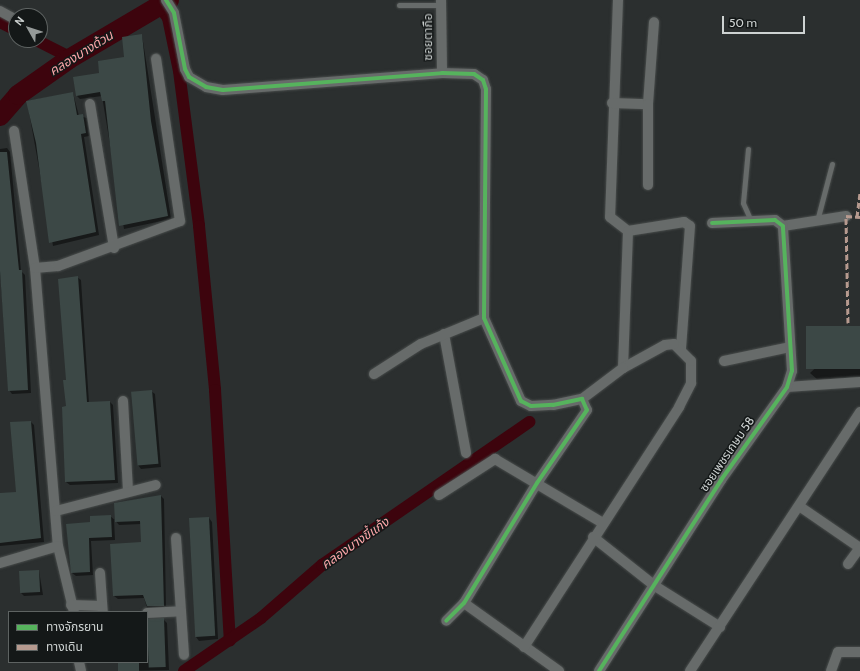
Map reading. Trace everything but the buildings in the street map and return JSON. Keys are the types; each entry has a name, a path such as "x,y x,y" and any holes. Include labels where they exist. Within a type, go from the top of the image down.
{"street":[{"path":"166,0 174,13 185,69 189,77 206,87 223,90 442,73 474,74 486,89 484,318 521,401 531,406 553,405 582,399 623,368 665,345 674,344 691,361 691,383 524,647"},
{"path":"618,0 612,103 610,218 628,231 684,222 690,226 680,349"},
{"name":"ซอยตากือ","path":"441,2 442,73"},
{"path":"648,185 648,104 654,22"},
{"path":"34,268 58,266 114,248 180,221 156,58"},
{"path":"612,103 648,104"},
{"path":"90,104 114,248"},
{"path":"14,131 34,268 58,546 72,610 103,609 100,573"},
{"path":"712,223 775,220 783,226 846,216"},
{"name":"ซอยเพชรเกษม 58","path":"599,671 655,586 721,480 787,387 792,370 783,226"},
{"path":"623,368 628,231"},
{"path":"374,374 444,334 484,318"},
{"path":"444,334 466,453"},
{"path":"724,361 790,347"},
{"path":"787,387 860,382"},
{"path":"446,621 464,603 537,483 587,410 582,399"},
{"path":"123,401 128,490"},
{"path":"690,671 860,412"},
{"path":"439,495 495,459 603,523"},
{"path":"56,511 128,490 156,485"},
{"path":"799,506 859,548 848,564"},
{"path":"593,537 655,586 720,627"},
{"path":"176,538 184,655"},
{"path":"0,563 58,546"},
{"path":"464,603 559,671"},
{"path":"148,613 181,611"},
{"path":"831,671 838,652 860,652"}],"lane":[{"path":"399,5 441,2"},
{"path":"748,149 742,203 751,221"},
{"path":"817,220 832,164"}],"waterway":[{"name":"คลองบางด้วน","path":"0,116 18,95 69,59 169,0"},
{"path":"159,6 168,18 179,71 199,226 215,390 230,641"},
{"path":"0,22 8,26"},
{"path":"48,46 71,58"},
{"name":"คลองบางขี้แก้ง","path":"184,671 261,618 322,565 529,422"}],"marked path":[{"path":"857,217 860,193"},
{"path":"848,323 846,216 860,217"}],"cycle path":[{"path":"166,0 174,13 185,69 189,77 206,87 223,90 442,73 474,74 483,80 486,89 484,318 521,401 531,406 553,405 582,399 587,410 537,483 464,603 446,621"},
{"path":"599,671 721,480 787,387 792,371 783,226 775,220 712,223"}]}
